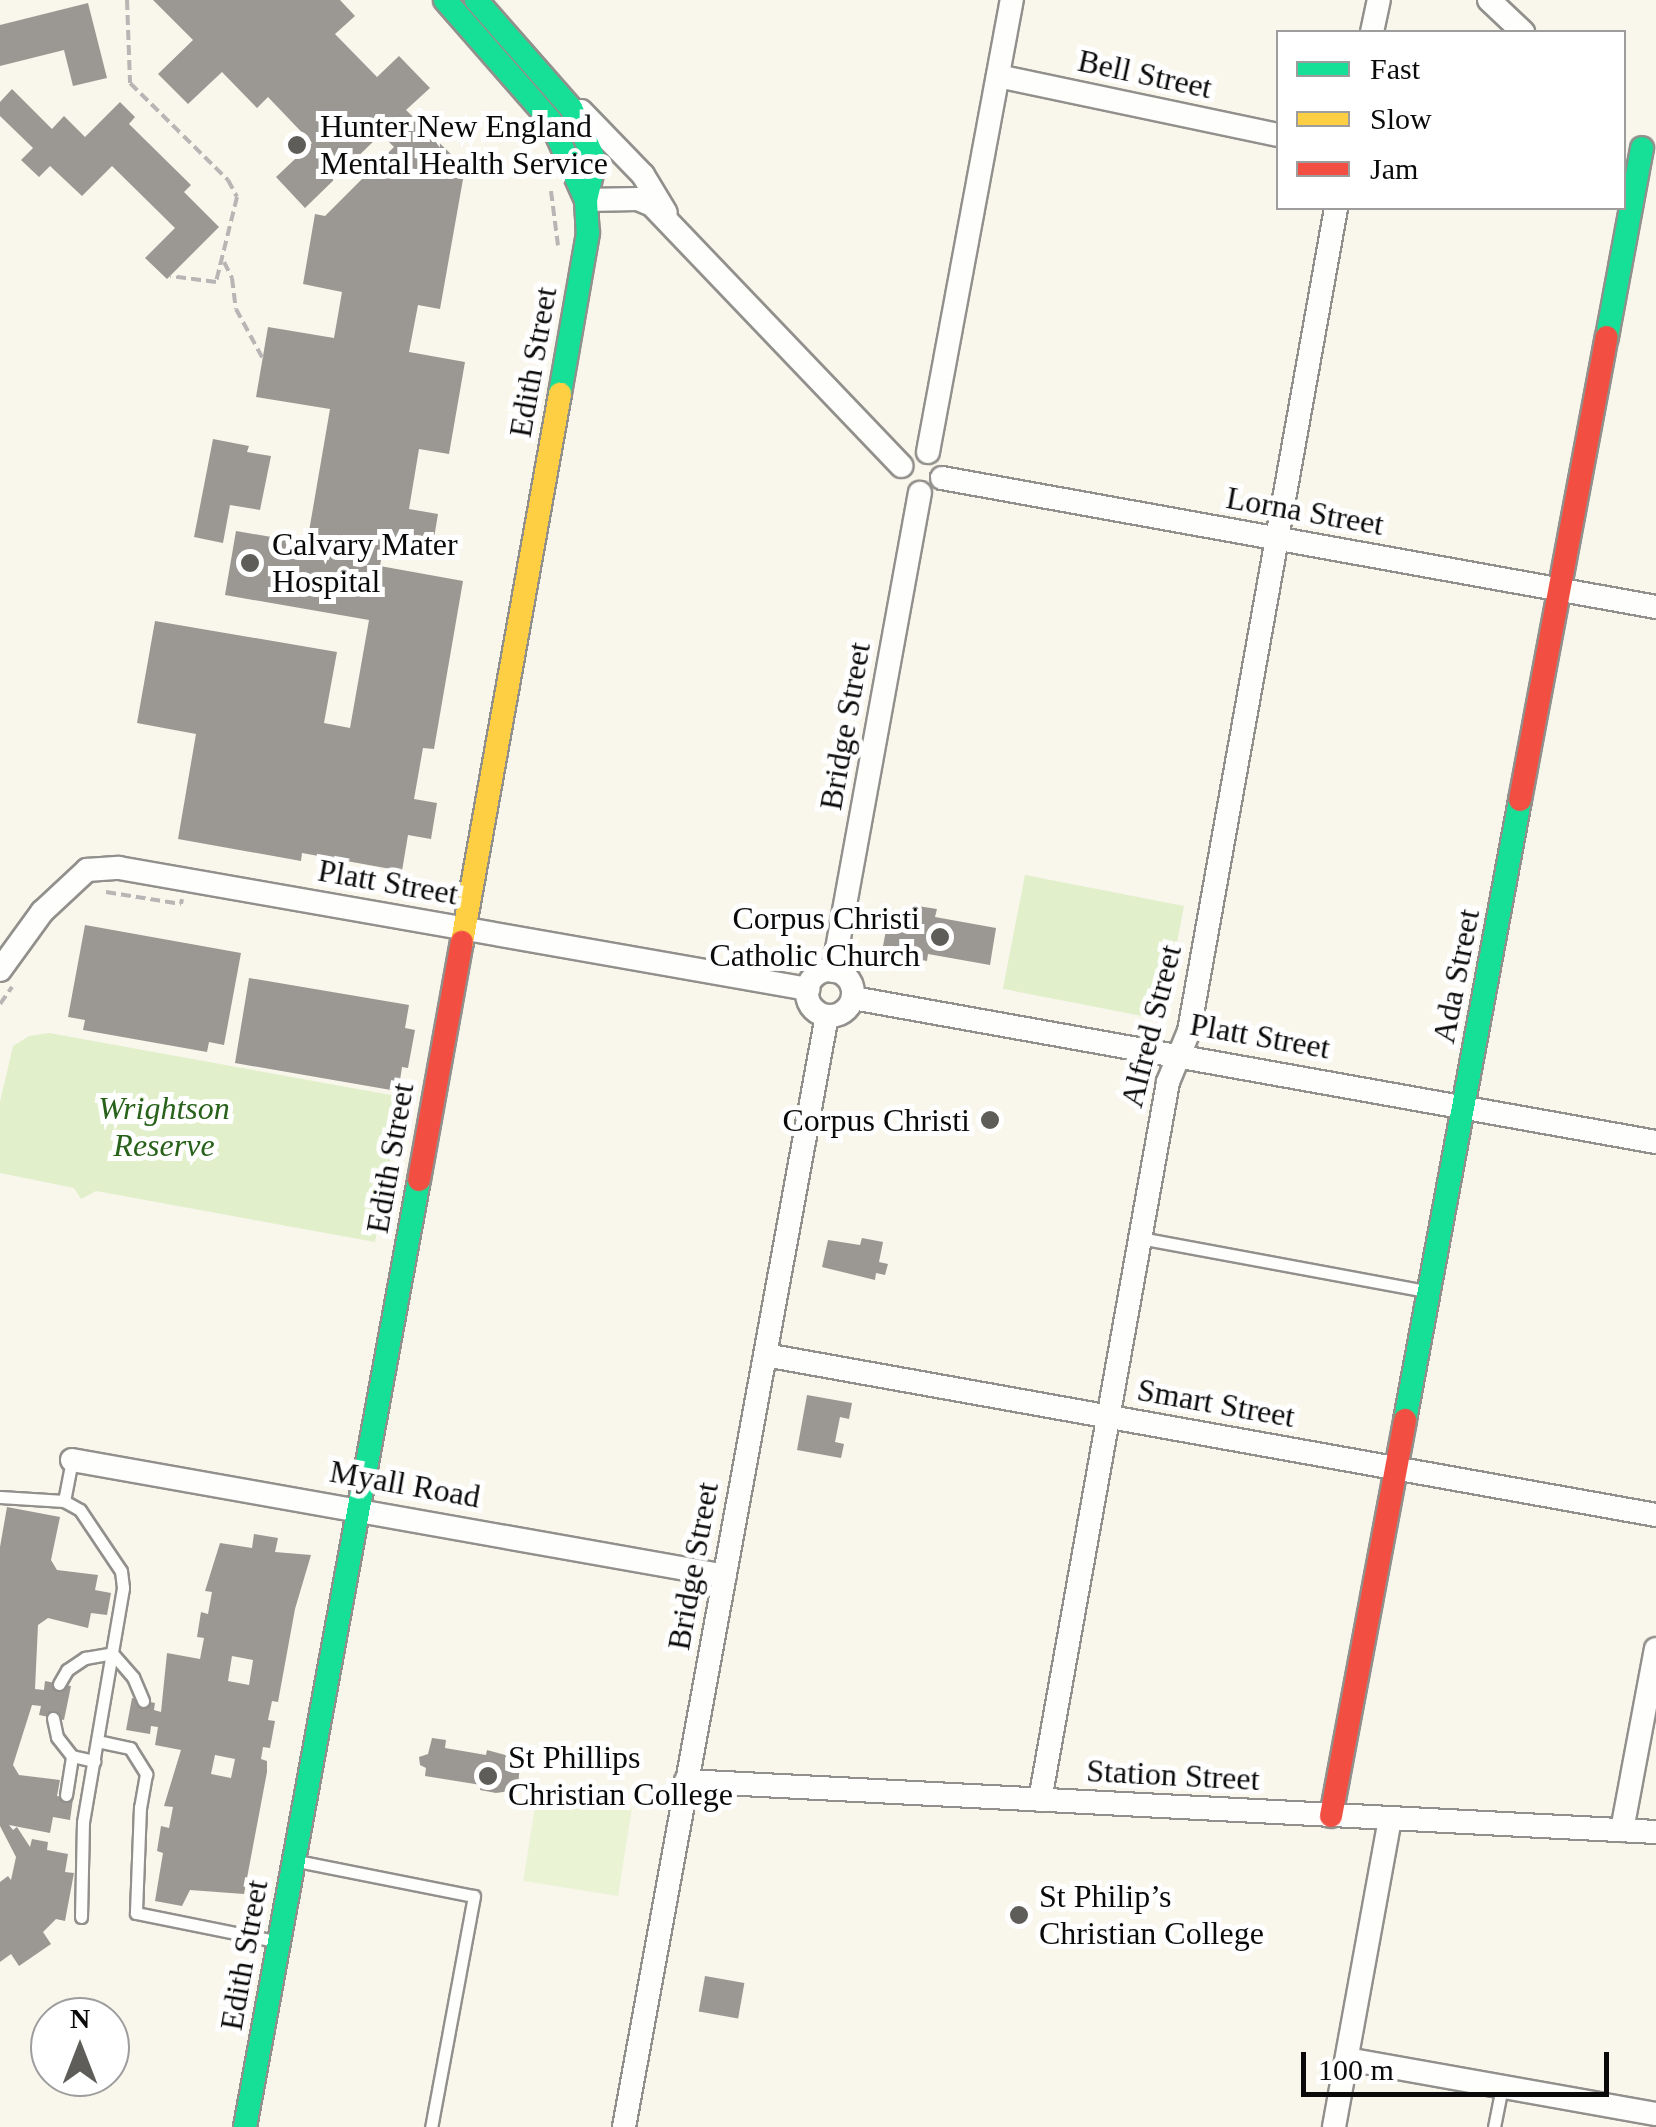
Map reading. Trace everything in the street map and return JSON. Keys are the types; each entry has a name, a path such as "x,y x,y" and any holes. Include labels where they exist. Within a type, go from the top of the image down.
{"main road":[{"path":"444,0 550,120 586,200"},
{"path":"476,0 571,108 593,152 586,200"},
{"name":"Ada Street","path":"1331,1816 1562,589 1649,154"},
{"name":"Edith Street","path":"245,2127 360,1508 586,241 586,200"}],"street":[{"path":"928,452 1012,0"},
{"path":"1372,30 1379,0"},
{"path":"1489,0 1521,30"},
{"path":"536,64 643,175 670,220 902,466 905,484 920,493 936,488 942,478 940,462 928,452 912,454 902,466"},
{"name":"Bell Street","path":"998,76 1276,135"},
{"path":"1626,132 1649,154"},
{"path":"586,200 638,200 670,220"},
{"name":"Alfred Street","path":"1040,1800 1170,1071 1189,1030 1336,210"},
{"name":"Lorna Street","path":"942,478 1656,606"},
{"name":"Bridge Street","path":"834,970 920,493"},
{"name":"Platt Street","path":"10,974 42,912 86,870 119,868 808,988"},
{"path":"834,970 849,980 853,998 846,1010 828,1016 813,1009 808,988 817,975 834,970"},
{"name":"Platt Street","path":"853,998 1656,1142"},
{"name":"Bridge Street","path":"624,2127 828,1016"},
{"name":"Smart Street","path":"765,1355 1656,1516"},
{"name":"Myall Road","path":"72,1460 360,1508 725,1576"},
{"path":"1622,1830 1656,1649"},
{"name":"Station Street","path":"686,1781 1656,1832"},
{"path":"1334,2127 1390,1820"},
{"path":"1347,2059 1656,2114"}],"lane":[{"path":"1140,1238 1430,1292"},
{"path":"64,1501 72,1460"},
{"path":"0,1497 64,1501 80,1510 121,1570 123,1588 82,1822 80,1917"},
{"path":"59,1684 67,1670 85,1658 112,1653"},
{"path":"112,1653 134,1677 144,1700"},
{"path":"53,1718 57,1737 72,1756 94,1760"},
{"path":"130,1748 138,1732"},
{"path":"97,1742 130,1748 146,1774 140,1807 136,1913 280,1942"},
{"path":"66,1794 72,1756"},
{"path":"294,1860 474,1896 431,2127"},
{"path":"1494,2127 1502,2087"}],"path":[{"path":"126,0 130,83 236,190 224,262 216,282 170,276"},
{"path":"549,178 555,216"},
{"path":"224,262 232,278 236,309 263,359"},
{"path":"105,892 181,904"},
{"path":"0,1004 10,974"}],"green space":[{"path":"1025,875 1184,906 1162,1020 1003,989"},
{"name":"Wrightson Reserve","path":"49,1033 402,1097 375,1242 96,1191 81,1199 74,1188 0,1173 0,1102 13,1046 29,1036"},
{"path":"537,1794 632,1809 618,1896 523,1881"}],"building":[{"path":"153,0 340,0 355,16 335,34 377,77 399,56 430,88 406,110 465,168 440,309 418,305 409,352 465,362 449,454 419,449 409,509 438,514 432,550 384,542 380,566 463,581 434,749 423,748 414,799 437,803 431,839 408,835 402,871 302,853 301,861 178,839 196,734 137,723 155,621 337,652 324,723 350,728 369,620 225,595 236,531 307,543 330,409 256,397 268,327 334,338 342,292 303,284 315,214 325,216 394,147 381,134 305,208 276,177 312,143 268,97 257,108 222,72 188,104 158,74 193,40"},
{"path":"88,3 107,78 73,86 64,50 0,66 0,25"},
{"path":"12,89 52,129 64,116 85,137 120,102 135,117 129,124 191,185 184,192 219,227 167,279 145,258 175,228 112,166 82,196 50,166 39,177 21,160 33,148 0,116 0,102"},
{"path":"213,439 249,446 247,452 271,456 260,510 230,505 223,543 194,537"},
{"name":"Corpus Christi Catholic Church","path":"911,905 937,909 935,917 996,928 990,965 928,954 927,961 902,956 903,949 883,946 890,909 910,913"},
{"path":"85,925 241,953 224,1045 209,1042 207,1052 83,1030 85,1020 68,1017"},
{"path":"249,978 409,1005 405,1028 415,1030 408,1068 402,1067 399,1087 392,1085 391,1090 235,1063"},
{"path":"862,1238 883,1242 879,1262 888,1264 885,1275 876,1273 875,1280 822,1267 828,1240 860,1245"},
{"path":"807,1395 852,1403 849,1419 840,1417 835,1442 844,1444 841,1458 797,1450"},
{"path":"7,1507 60,1517 51,1560 57,1570 98,1575 95,1590 111,1593 107,1615 91,1613 88,1628 48,1618 38,1625 35,1689 44,1690 45,1681 71,1686 64,1720 39,1715 41,1706 32,1705 13,1765 19,1775 60,1780 57,1796 73,1799 70,1820 53,1817 50,1833 9,1825 13,1830 17,1827 30,1847 32,1839 48,1842 47,1850 68,1854 65,1872 74,1873 65,1921 56,1919 43,1932 51,1944 19,1966 11,1954 0,1962 0,1882 8,1876 11,1880 16,1857 0,1826 0,1547"},
{"path":"254,1534 278,1538 275,1552 311,1555 295,1609 278,1702 272,1701 268,1720 275,1721 270,1748 263,1747 261,1759 267,1761 267,1772 244,1894 190,1890 182,1906 155,1901 163,1853 157,1851 161,1826 169,1828 173,1807 164,1806 181,1750 155,1745 158,1727 151,1726 150,1734 126,1730 132,1698 155,1703 154,1710 161,1712 167,1653 200,1659 204,1638 197,1637 201,1612 208,1614 212,1592 205,1591 220,1543 252,1548","holes":["232,1656 253,1660 249,1685 228,1681","215,1755 235,1759 231,1778 211,1774"]},
{"path":"432,1738 446,1740 445,1748 486,1755 487,1750 520,1759 518,1790 496,1793 480,1790 481,1785 425,1776 426,1768 420,1765 419,1757 428,1754"},
{"path":"705,1976 744,1983 738,2018 699,2011"}],"traffic: fast":[{"path":"445,0 550,120 586,200"},
{"path":"476,0 571,108 595,161 586,200 588,233 560,394"},
{"path":"1607,337 1642,148"},
{"path":"1405,1420 1520,800"},
{"path":"245,2127 419,1180"}],"traffic: slow":[{"path":"462,942 560,394"}],"traffic: jam":[{"path":"1520,800 1607,337"},
{"path":"419,1180 462,942"},
{"path":"1331,1816 1405,1420"}],"place":[{"name":"Hunter New England Mental Health Service","path":"297,145"},
{"name":"Calvary Mater Hospital","path":"250,563"},
{"name":"Corpus Christi Catholic Church","path":"940,937"},
{"name":"Corpus Christi","path":"990,1120"},
{"name":"St Phillips Christian College","path":"488,1776"},
{"name":"St Philip’s Christian College","path":"1019,1915"}]}
